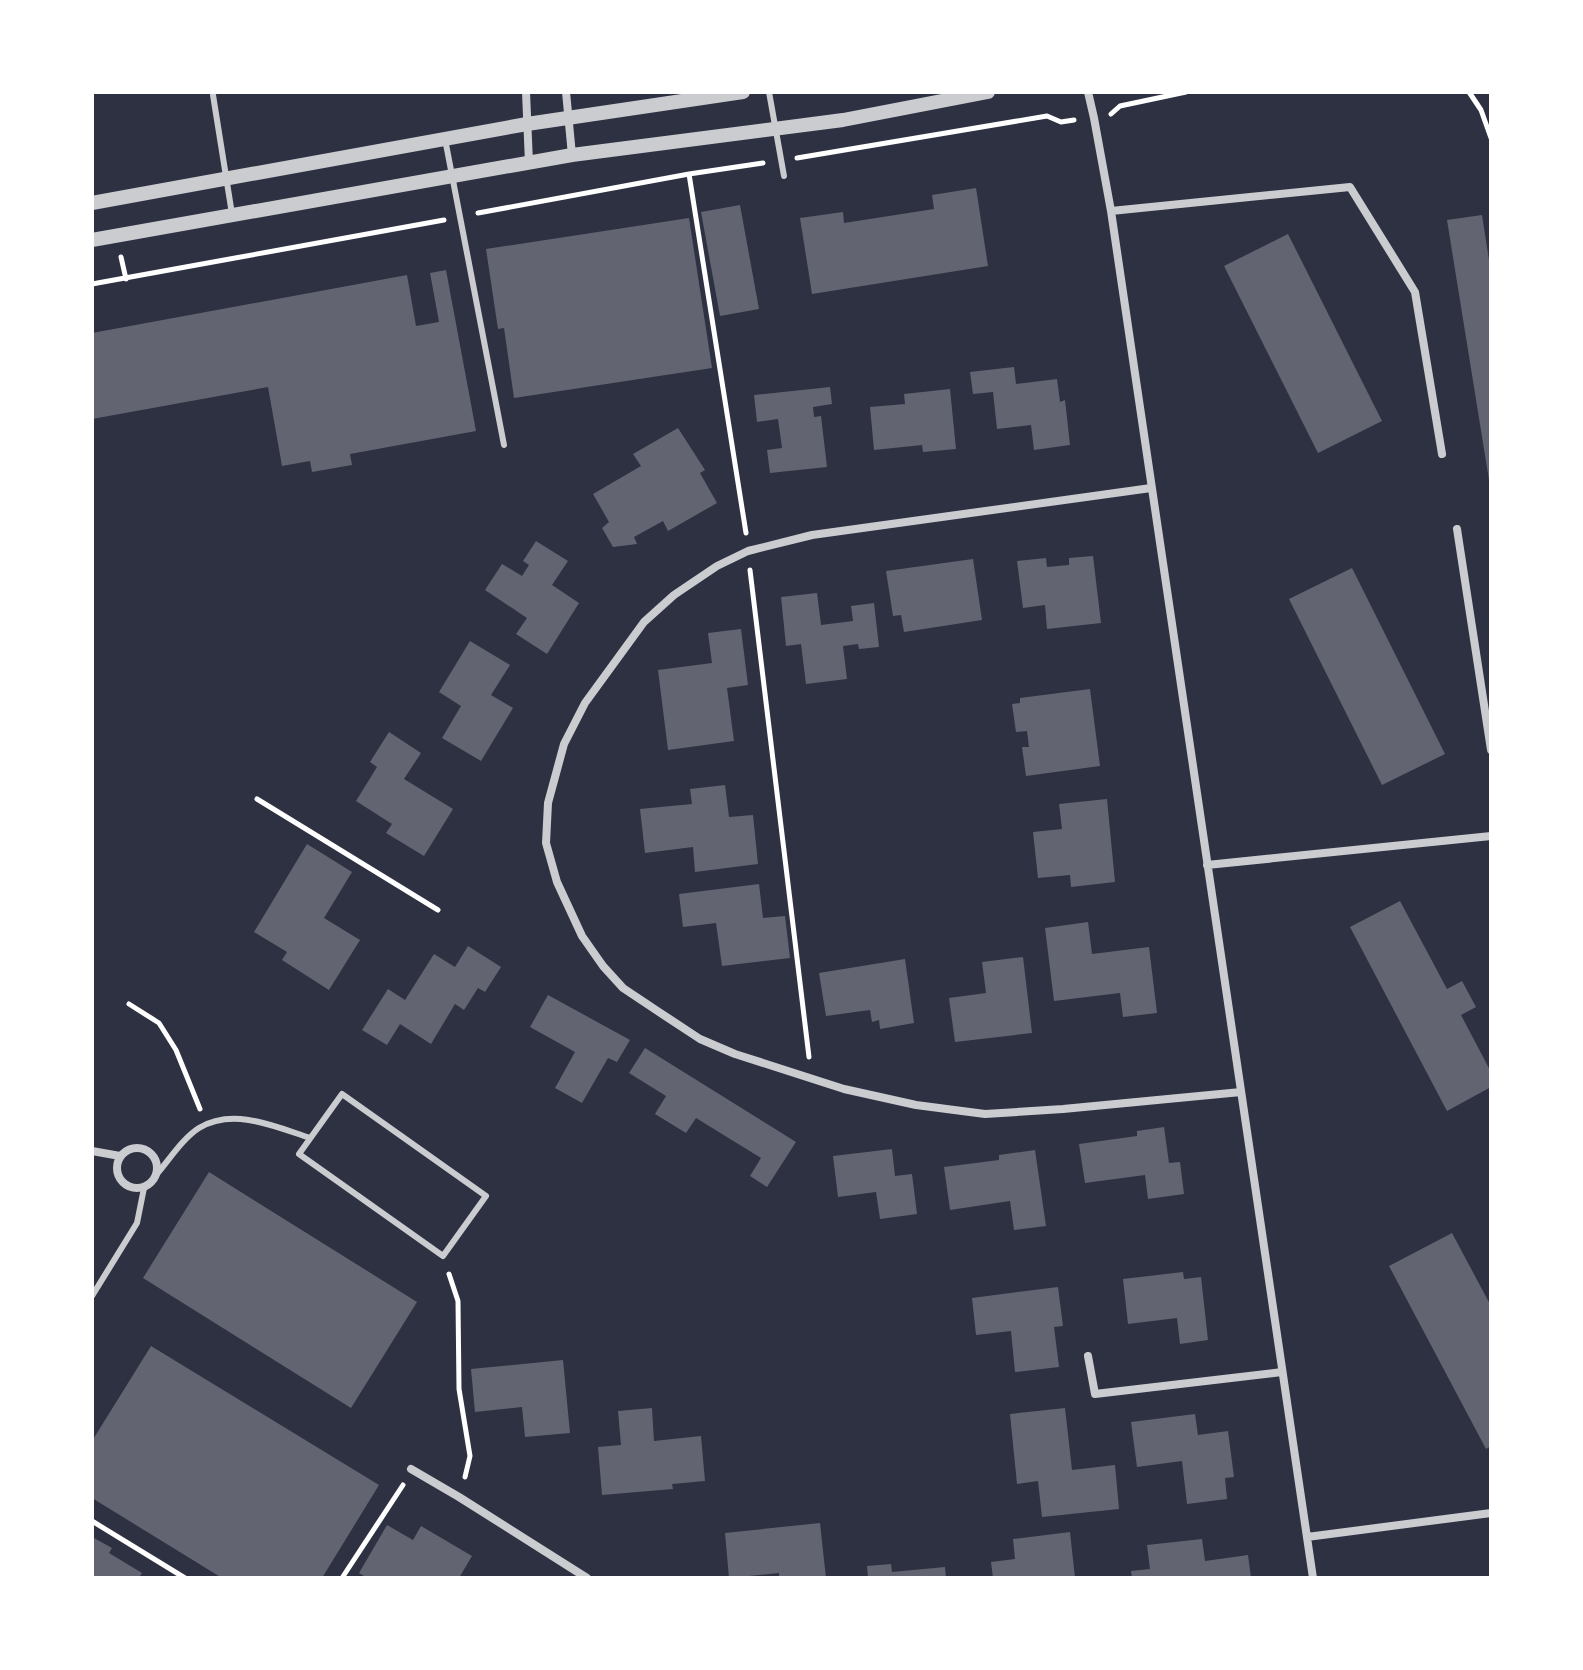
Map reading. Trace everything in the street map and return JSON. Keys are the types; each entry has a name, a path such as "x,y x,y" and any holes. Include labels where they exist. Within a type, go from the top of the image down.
{"street":[{"path":"526,92 529,163"},
{"path":"566,92 572,155"},
{"path":"92,203 527,124 743,92"},
{"path":"92,240 572,155 843,120 988,92"},
{"path":"1088,92 1111,211 1313,1578"},
{"path":"1111,211 1350,187 1415,292 1442,454"},
{"path":"1151,488 812,535 748,551 717,566 674,595 644,622 585,703 564,744 548,803 546,843 557,882 582,936 603,966 623,988 700,1039 735,1054 844,1089 916,1105 985,1114 1241,1092"},
{"path":"1457,529 1491,750"},
{"path":"1207,865 1491,836"},
{"path":"132,1148 142,1148 155,1160 156,1175 152,1183 135,1189 125,1185 116,1167 120,1156 132,1148"},
{"path":"92,1151 120,1156"},
{"path":"1088,1356 1095,1394 1282,1372"},
{"path":"411,1469 587,1578"},
{"path":"1307,1537 1491,1513"}],"lane":[{"path":"769,92 784,176"},
{"path":"213,95 232,216"},
{"path":"445,139 504,445"},
{"path":"342,1094 486,1196 443,1256 299,1154 310,1138 342,1094"},
{"path":"156,1175 199,1128 228,1118 271,1125 310,1138"},
{"path":"92,1296 137,1223 144,1188"}],"path":[{"path":"92,284 689,174 1047,116 1061,122 1109,116 1120,106 1186,92"},
{"path":"1469,92 1481,110 1491,138"},
{"path":"689,174 748,551 812,1078"},
{"path":"257,799 438,910"},
{"path":"129,1004 159,1023 165,1032 176,1050 206,1125"},
{"path":"443,1256 458,1301 459,1389 470,1456 459,1497"},
{"path":"342,1578 403,1487 411,1469"},
{"path":"92,1521 185,1578"}],"building":[{"path":"976,188 988,266 812,294 800,218 843,212 844,223 934,209 932,195"},
{"path":"740,205 759,309 720,316 701,212"},
{"path":"1482,215 1491,273 1491,480 1447,220"},
{"path":"689,218 712,368 514,398 504,328 498,329 486,249"},
{"path":"1288,234 1382,421 1318,453 1224,266"},
{"path":"446,270 476,431 350,454 352,465 312,472 310,461 282,466 268,387 92,419 92,333 407,275 416,326 439,322 430,273"},
{"path":"1014,367 1016,384 1057,379 1060,402 1065,400 1070,445 1034,450 1031,425 997,429 993,392 973,394 970,372"},
{"path":"830,387 832,404 813,407 814,417 821,416 827,467 770,473 767,450 782,448 778,419 757,422 754,395"},
{"path":"950,389 956,449 923,452 922,445 874,450 870,407 905,404 904,394"},
{"path":"678,428 705,470 700,473 717,503 668,531 663,521 634,537 637,544 613,547 602,528 609,522 593,494 641,466 633,454"},
{"path":"536,541 568,561 552,585 579,603 547,654 516,634 527,618 485,590 502,564 522,576 529,565 523,561"},
{"path":"1093,556 1101,623 1047,629 1045,605 1023,608 1017,561 1046,558 1047,567 1069,565 1069,558"},
{"path":"973,559 982,620 904,632 901,615 893,616 886,571"},
{"path":"1352,568 1445,754 1382,785 1289,599"},
{"path":"817,593 821,625 853,621 851,606 874,603 879,647 859,649 858,644 843,646 847,679 806,684 801,644 786,646 781,597"},
{"path":"741,629 748,685 727,688 734,741 668,750 658,670 712,663 708,633"},
{"path":"470,641 510,665 491,695 513,708 481,761 442,738 461,706 439,692"},
{"path":"1090,689 1100,766 1026,776 1022,747 1029,747 1027,731 1016,732 1012,704 1020,703 1020,698"},
{"path":"389,732 421,753 404,779 453,809 424,856 386,833 392,824 356,801 377,767 370,762"},
{"path":"725,785 729,817 753,815 758,864 695,872 693,847 645,853 640,809 692,804 690,789"},
{"path":"1107,799 1115,882 1071,887 1070,875 1038,878 1033,832 1062,829 1059,804"},
{"path":"307,844 352,872 324,918 360,940 329,990 282,960 287,952 254,932"},
{"path":"759,884 763,918 785,916 790,958 722,966 716,923 683,927 679,894"},
{"path":"1400,901 1447,989 1462,981 1476,1007 1461,1015 1491,1072 1491,1087 1447,1111 1350,927"},
{"path":"1088,922 1092,954 1149,947 1157,1013 1123,1017 1120,993 1054,1001 1045,928"},
{"path":"468,946 501,967 485,992 478,988 464,1010 455,1004 431,1044 400,1024 387,1045 362,1030 388,989 405,1000 434,954 455,967"},
{"path":"1023,957 1032,1033 955,1042 949,998 986,993 982,962"},
{"path":"905,959 914,1023 880,1029 879,1020 872,1022 870,1010 826,1016 819,973"},
{"path":"548,995 630,1040 617,1062 608,1058 582,1103 555,1088 575,1052 530,1027"},
{"path":"645,1048 796,1142 767,1187 750,1176 761,1158 696,1118 686,1133 655,1114 666,1096 629,1073"},
{"path":"1164,1127 1169,1163 1180,1162 1184,1194 1148,1199 1145,1175 1085,1183 1079,1144 1137,1136 1137,1131"},
{"path":"892,1149 895,1176 912,1174 917,1214 880,1219 876,1192 838,1197 833,1156"},
{"path":"1035,1150 1046,1226 1014,1230 1010,1201 950,1210 944,1167 999,1160 999,1155"},
{"path":"209,1172 417,1302 351,1408 143,1278"},
{"path":"1452,1233 1491,1306 1491,1446 1486,1449 1389,1266"},
{"path":"1183,1272 1184,1279 1201,1277 1208,1340 1180,1344 1177,1318 1128,1324 1123,1279"},
{"path":"1058,1287 1063,1326 1054,1327 1059,1367 1015,1372 1011,1331 976,1335 972,1298"},
{"path":"151,1346 379,1485 322,1578 222,1578 92,1498 92,1441"},
{"path":"563,1360 570,1433 525,1437 522,1407 475,1412 471,1369"},
{"path":"652,1408 654,1441 701,1436 705,1481 672,1484 673,1489 602,1495 598,1447 621,1445 618,1411"},
{"path":"1065,1408 1072,1470 1115,1465 1119,1509 1042,1517 1038,1481 1017,1484 1010,1414"},
{"path":"1195,1414 1198,1435 1228,1431 1234,1477 1225,1478 1227,1499 1187,1504 1182,1461 1137,1467 1131,1422"},
{"path":"820,1523 826,1578 779,1578 779,1573 729,1578 725,1533"},
{"path":"387,1525 413,1540 421,1526 472,1556 459,1578 367,1578 359,1573"},
{"path":"1070,1532 1075,1578 993,1578 991,1562 1015,1559 1013,1539"},
{"path":"92,1537 112,1548 109,1553 142,1573 139,1578 92,1578"},
{"path":"1202,1539 1205,1561 1248,1555 1251,1578 1132,1578 1131,1571 1150,1569 1147,1545"},
{"path":"891,1564 892,1572 945,1567 946,1578 868,1578 867,1566"}]}
